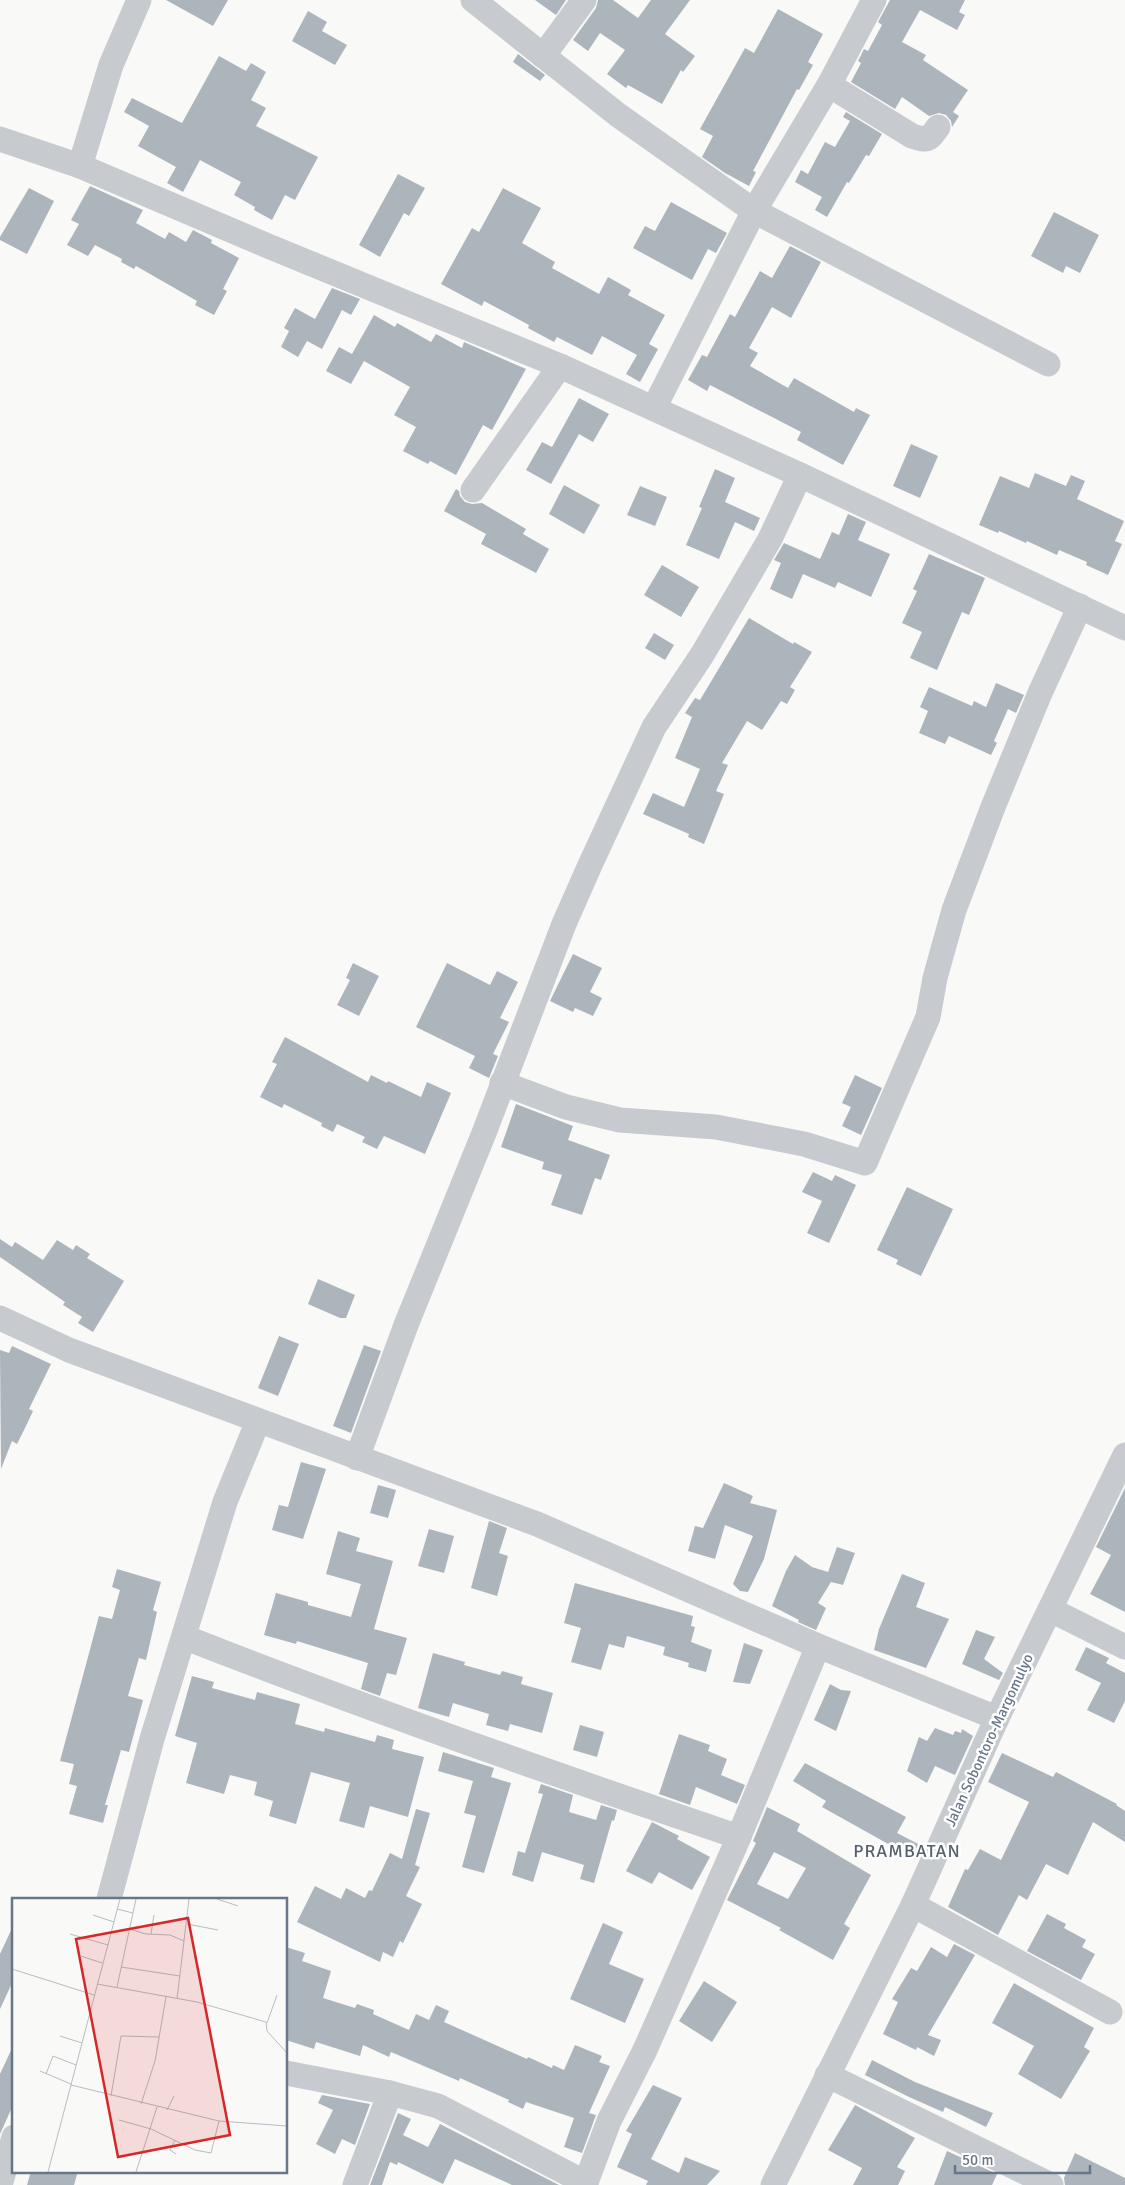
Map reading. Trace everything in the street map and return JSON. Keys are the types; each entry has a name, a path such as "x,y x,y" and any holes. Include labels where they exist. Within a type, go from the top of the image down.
{"street":[{"path":"80,166 111,65 139,0"},
{"path":"472,0 618,115 754,211 1048,364"},
{"path":"542,56 584,0"},
{"path":"654,408 754,211 829,85 874,0"},
{"path":"829,85 912,136 924,140 930,138 938,127"},
{"path":"0,140 80,166 268,246 560,366 800,475 1125,628"},
{"path":"473,490 560,366"},
{"path":"356,1458 406,1325 484,1133 564,924 654,726 702,655 770,539 800,475"},
{"path":"502,1083 566,1107 620,1120 716,1127 804,1144 865,1163 928,1017 935,978 954,910 992,807 1040,693 1080,606"},
{"path":"0,1318 69,1350 537,1524 818,1646 997,1718"},
{"path":"109,1898 152,1739 226,1502 258,1421"},
{"name":"Jalan Sobontoro-Margomulyo","path":"774,2185 827,2075 914,1905 997,1718 1125,1456"},
{"path":"1051,1610 1125,1647"},
{"path":"184,1637 262,1668 528,1764 739,1837"},
{"path":"288,2073 390,2092 438,2106 586,2184 609,2121 644,2050 739,1837 818,1646"},
{"path":"914,1905 1110,2012"},
{"path":"827,2075 1051,2185"},
{"path":"356,2185 390,2092"},
{"path":"0,2120 12,2125"},
{"path":"0,2185 12,2143"}],"building":[{"path":"166,0 228,0 213,26"},
{"path":"535,0 566,0 556,15"},
{"path":"598,0 613,0 638,18 651,0 690,0 665,34 695,56 683,72 681,70 662,104 628,85 626,88 607,74 625,50 600,33 588,51 573,40 596,8"},
{"path":"890,0 965,0 959,12 965,15 957,30 920,10 902,42 926,55 923,60 968,90 953,112 959,116 952,127 951,121 946,115 939,113 929,116 902,97 895,109 851,82 861,63 858,61 864,49 868,51 882,25 878,22"},
{"path":"778,9 823,34 808,62 813,65 799,90 797,89 753,171 756,172 749,186 725,173 702,157 713,136 700,129 745,48 754,53"},
{"path":"308,11 327,22 322,31 347,45 335,65 292,41"},
{"path":"518,54 545,75 540,81 513,62"},
{"path":"219,56 246,71 251,63 266,72 251,100 266,108 256,126 318,157 295,200 285,195 272,220 254,210 255,207 234,195 241,182 200,160 183,192 167,183 176,167 138,146 149,126 124,112 132,98 182,123"},
{"path":"846,112 882,134 869,156 866,155 849,183 847,182 827,217 815,210 822,197 795,182 801,170 808,174 825,142 835,147 850,121 843,117"},
{"path":"398,174 425,188 409,216 404,213 380,257 359,245"},
{"path":"90,186 143,210 136,223 165,239 169,232 186,242 193,230 212,240 211,243 239,258 223,289 227,291 214,315 195,305 197,301 136,266 134,269 121,262 122,259 95,245 88,256 67,245 79,224 71,220"},
{"path":"29,188 54,201 27,254 0,240 0,237"},
{"path":"503,188 541,208 522,243 555,262 552,268 599,294 608,277 631,290 628,295 665,315 649,344 658,349 640,382 626,374 637,355 602,336 592,355 557,337 554,342 528,328 529,325 484,301 482,306 441,284 472,228 479,232"},
{"path":"671,202 727,233 716,253 708,249 692,280 633,248 645,226 655,231"},
{"path":"1054,212 1099,235 1080,273 1066,266 1063,273 1031,256"},
{"path":"790,246 821,262 791,318 772,307 749,348 758,353 750,366 788,388 794,378 854,412 856,408 870,415 843,465 797,440 801,432 710,385 707,391 688,380 702,355 707,357 730,314 735,317 760,271 772,278"},
{"path":"332,288 360,299 351,315 342,310 322,349 307,341 298,357 281,347 289,331 284,328 295,308 315,319"},
{"path":"374,315 395,327 397,323 431,342 436,334 462,348 464,342 526,369 492,430 483,425 456,475 430,461 428,464 403,451 416,427 394,415 410,387 364,361 351,384 326,371 339,347 352,354"},
{"path":"579,398 609,414 593,442 579,434 551,484 526,470 542,442 552,447"},
{"path":"911,444 938,456 920,498 893,486"},
{"path":"715,469 735,478 725,502 760,518 754,531 735,522 719,559 686,545 702,508 699,507"},
{"path":"1035,473 1066,486 1071,475 1085,481 1077,499 1124,521 1115,541 1122,544 1108,575 1086,565 1087,562 1059,550 1057,555 1027,541 1026,543 999,531 998,533 979,525 1000,476 1029,488"},
{"path":"564,485 600,505 584,534 549,514"},
{"path":"640,486 667,497 655,526 627,515"},
{"path":"456,489 465,502 472,504 482,503 526,529 523,534 549,549 536,573 481,544 486,534 444,511"},
{"path":"848,514 866,522 858,540 890,554 871,597 838,582 835,588 803,574 792,599 770,589 781,563 774,560 784,543 820,559 832,532 839,535"},
{"path":"929,554 985,578 969,615 962,612 937,670 910,658 922,632 902,623 917,591 913,589"},
{"path":"662,565 699,587 681,617 644,595"},
{"path":"749,618 793,644 794,642 812,652 790,687 795,690 787,704 781,701 762,730 747,721 722,763 728,765 716,791 724,794 704,844 688,837 689,834 643,814 653,793 684,807 700,769 675,758 692,717 685,713 695,698 700,700"},
{"path":"654,633 674,645 665,660 645,648"},
{"path":"996,683 1024,695 1016,713 1008,709 994,741 997,743 991,755 949,736 945,744 919,733 928,711 920,707 929,687 972,706 974,701 986,707"},
{"path":"573,954 602,968 590,992 602,998 593,1016 575,1008 573,1012 550,1001"},
{"path":"353,963 379,976 359,1016 337,1005 350,980 346,978"},
{"path":"447,963 490,985 497,971 518,982 500,1018 509,1022 493,1054 498,1056 489,1078 469,1068 475,1056 416,1027"},
{"path":"285,1037 368,1082 371,1075 421,1097 427,1082 451,1093 425,1154 384,1136 377,1149 362,1142 365,1137 337,1124 333,1132 321,1126 322,1123 284,1104 282,1108 260,1097 277,1064 272,1062"},
{"path":"855,1075 882,1088 861,1135 842,1126 851,1107 842,1103"},
{"path":"516,1104 573,1126 568,1140 610,1155 601,1180 595,1178 582,1215 551,1205 562,1175 542,1169 544,1162 501,1147"},
{"path":"813,1172 832,1181 835,1175 856,1185 829,1243 807,1233 822,1201 802,1192"},
{"path":"907,1187 953,1209 921,1276 896,1264 898,1260 877,1250"},
{"path":"0,1239 12,1247 15,1242 43,1260 57,1240 73,1250 76,1245 90,1254 87,1258 124,1281 93,1332 78,1323 82,1317 63,1305 65,1302 0,1257"},
{"path":"318,1279 355,1295 346,1318 340,1318 308,1304"},
{"path":"279,1336 299,1344 278,1396 258,1388"},
{"path":"364,1345 381,1351 351,1433 333,1426"},
{"path":"12,1346 51,1364 29,1409 33,1411 26,1426 17,1444 12,1441 1,1469 0,1350 9,1353"},
{"path":"301,1462 326,1469 303,1539 272,1530 279,1505 288,1507"},
{"path":"724,1483 753,1496 750,1503 777,1510 764,1559 748,1592 740,1591 733,1584 753,1536 725,1525 715,1559 688,1551 695,1526 703,1528"},
{"path":"378,1485 396,1490 388,1518 370,1513"},
{"path":"1125,1488 1125,1612 1090,1594 1111,1555 1096,1547"},
{"path":"489,1521 507,1528 499,1553 508,1556 497,1596 471,1588"},
{"path":"429,1529 454,1536 444,1573 418,1566"},
{"path":"338,1531 360,1538 356,1551 393,1561 374,1629 407,1638 396,1675 387,1673 380,1696 361,1689 368,1663 297,1641 296,1644 264,1635 276,1593 308,1602 308,1605 351,1617 361,1584 326,1574"},
{"path":"837,1547 855,1553 843,1585 831,1582 818,1603 826,1608 816,1630 798,1622 799,1620 772,1606 786,1571 795,1555 812,1567 828,1572"},
{"path":"117,1569 161,1582 153,1610 157,1612 146,1660 139,1658 128,1696 143,1700 129,1752 121,1750 105,1805 108,1805 103,1823 69,1814 77,1786 69,1784 74,1764 60,1761 99,1616 112,1619 120,1590 112,1587"},
{"path":"902,1574 925,1583 916,1607 949,1619 926,1668 874,1650 879,1629"},
{"path":"575,1583 693,1616 691,1626 695,1627 691,1642 712,1650 706,1672 688,1667 689,1663 663,1655 665,1647 627,1636 624,1648 609,1644 601,1670 571,1662 581,1628 564,1623"},
{"path":"976,1630 995,1637 984,1659 1003,1673 999,1680 962,1664"},
{"path":"744,1643 763,1650 750,1684 733,1682"},
{"path":"1086,1647 1109,1658 1106,1663 1125,1673 1125,1701 1114,1723 1087,1710 1101,1683 1075,1670"},
{"path":"433,1653 465,1662 464,1665 500,1675 502,1671 523,1677 521,1684 553,1693 542,1733 510,1724 508,1731 486,1725 489,1714 453,1703 449,1717 418,1708"},
{"path":"192,1676 214,1682 212,1688 255,1700 257,1692 300,1704 295,1724 324,1732 325,1728 375,1742 377,1735 394,1740 392,1749 424,1757 408,1817 370,1806 364,1828 339,1821 350,1783 311,1772 296,1824 269,1816 273,1801 254,1795 257,1782 230,1775 224,1794 186,1783 197,1743 175,1736"},
{"path":"830,1684 841,1690 851,1691 836,1731 814,1720"},
{"path":"580,1725 604,1732 597,1757 573,1750"},
{"path":"935,1728 953,1735 955,1731 961,1733 962,1729 973,1736 955,1775 935,1766 927,1783 907,1771 919,1737 927,1741"},
{"path":"679,1734 710,1745 708,1751 727,1759 721,1775 745,1785 737,1804 696,1787 690,1805 659,1794"},
{"path":"443,1752 494,1768 491,1777 511,1783 484,1873 462,1867 476,1816 464,1813 473,1781 438,1771"},
{"path":"1002,1753 1053,1777 1056,1772 1117,1804 1125,1811 1125,1842 1093,1822 1068,1875 1046,1864 1027,1900 1019,1895 998,1935 948,1907 965,1869 968,1870 980,1849 1001,1860 1029,1802 988,1782"},
{"path":"805,1763 906,1817 897,1833 922,1846 915,1859 822,1807 826,1801 793,1781"},
{"path":"541,1784 573,1795 569,1812 596,1820 601,1805 617,1810 614,1821 612,1820 594,1883 580,1879 584,1865 542,1852 533,1882 512,1875 518,1851 525,1853 543,1794 538,1793"},
{"path":"767,1807 800,1824 797,1831 871,1875 844,1924 850,1928 833,1960 779,1930 781,1928 727,1900 756,1843 753,1841","holes":["774,1852 806,1868 788,1899 757,1884"]},
{"path":"416,1809 430,1813 415,1865 420,1867 406,1896 422,1904 403,1943 400,1941 393,1957 383,1952 380,1962 297,1922 315,1886 341,1899 346,1888 365,1898 369,1890 372,1891 390,1853 402,1859"},
{"path":"652,1822 679,1836 677,1839 710,1857 692,1890 659,1872 652,1884 626,1871"},
{"path":"1047,1914 1066,1924 1064,1928 1086,1940 1082,1947 1095,1954 1081,1980 1027,1951"},
{"path":"603,1923 623,1932 609,1964 644,1979 625,2023 570,1999"},
{"path":"12,1928 12,1983 0,2009 0,1954"},
{"path":"954,1944 975,1955 928,2035 941,2040 934,2056 917,2047 916,2050 883,2034 898,2002 892,1999 911,1968 917,1971 931,1947 947,1957"},
{"path":"288,1948 305,1953 302,1961 331,1971 323,1998 355,2008 357,2004 374,2010 373,2014 409,2030 416,2014 429,2020 436,2005 449,2011 444,2022 527,2059 528,2057 552,2068 553,2065 564,2070 575,2045 602,2056 599,2062 610,2066 589,2113 596,2115 582,2153 564,2147 574,2118 526,2102 523,2109 508,2102 509,2100 460,2078 459,2081 391,2052 389,2057 363,2045 360,2056 316,2042 314,2049 288,2041"},
{"path":"704,1981 737,2002 712,2042 679,2021"},
{"path":"1014,1983 1094,2028 1084,2047 1090,2051 1061,2099 1018,2074 1034,2046 992,2023"},
{"path":"12,2048 12,2107 0,2134 0,2074"},
{"path":"872,2060 915,2082 993,2113 986,2127 945,2107 943,2112 865,2075"},
{"path":"653,2085 682,2098 651,2159 679,2173 685,2157 720,2171 707,2185 646,2185 648,2181 617,2167 632,2134 626,2131"},
{"path":"322,2095 370,2104 355,2145 342,2139 335,2154 316,2144 333,2110 318,2103"},
{"path":"855,2105 915,2138 897,2167 905,2171 898,2185 853,2185 862,2168 828,2150"},
{"path":"398,2113 411,2119 403,2135 428,2147 440,2124 559,2185 512,2185 455,2159 443,2184 398,2162 397,2165 390,2162 382,2185 370,2185"},
{"path":"947,2151 997,2174 992,2185 934,2185"},
{"path":"1075,2153 1125,2178 1125,2185 1065,2185 1064,2178"},
{"path":"31,2172 78,2172 74,2185 27,2185"}],"district":[{"name":"PRAMBATAN","path":"907,1851"}]}
